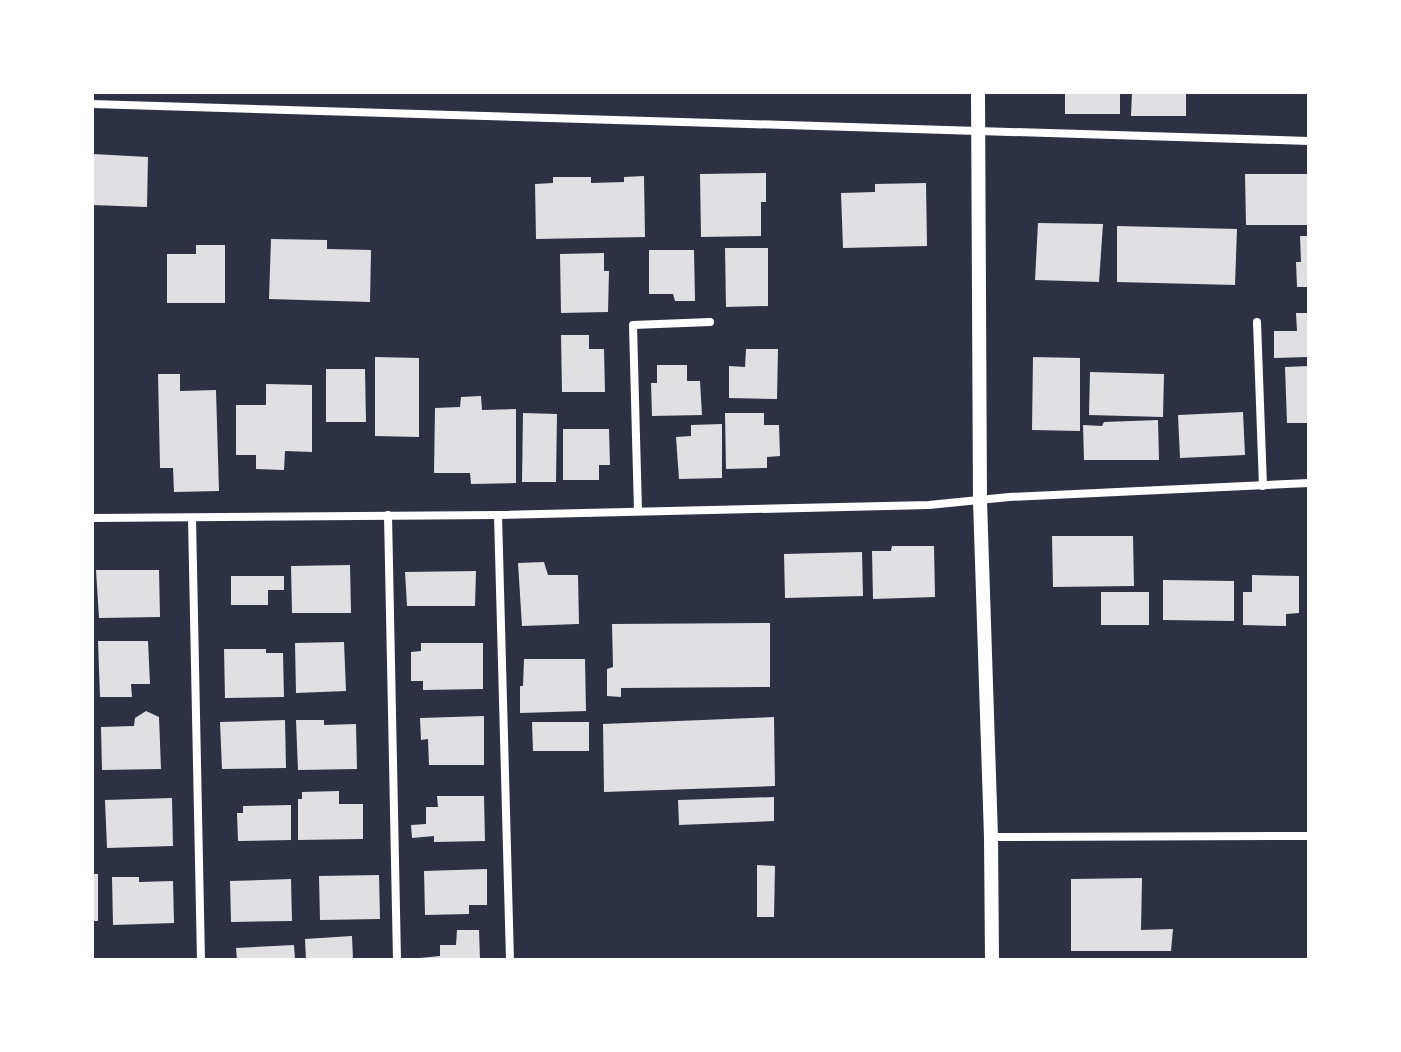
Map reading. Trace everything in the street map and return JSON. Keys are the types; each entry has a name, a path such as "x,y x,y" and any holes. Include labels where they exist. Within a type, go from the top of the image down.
{"street":[{"path":"978,92 980,501 992,960"},
{"path":"92,104 1309,141"},
{"path":"638,511 633,325 710,322"},
{"path":"1257,322 1263,486"},
{"path":"92,518 498,515 939,505 1309,483"},
{"path":"388,515 397,960"},
{"path":"498,515 510,960"},
{"path":"192,518 201,960"},
{"path":"991,837 1309,836"}],"building":[{"path":"1065,92 1120,92 1120,114 1065,114"},
{"path":"1132,92 1186,92 1186,116 1131,116"},
{"path":"93,154 148,157 147,207 92,205"},
{"path":"766,173 766,202 761,202 761,236 701,237 700,174"},
{"path":"1245,174 1309,174 1309,225 1246,225"},
{"path":"644,176 645,237 536,239 535,184 553,183 553,177 591,177 591,183 624,182 624,177"},
{"path":"926,183 927,246 843,248 841,193 875,192 875,184"},
{"path":"1038,223 1103,224 1099,282 1035,280"},
{"path":"1117,226 1237,229 1235,285 1117,282"},
{"path":"1300,236 1309,236 1309,287 1297,287 1296,262 1301,262"},
{"path":"271,239 327,240 327,249 371,250 370,302 269,299"},
{"path":"196,245 225,245 225,303 167,303 167,254 196,254"},
{"path":"725,248 768,248 768,306 726,307"},
{"path":"649,250 694,250 695,301 675,301 673,294 649,294"},
{"path":"604,253 604,271 609,271 608,312 561,313 560,254"},
{"path":"1296,313 1309,313 1309,357 1274,358 1274,331 1297,331"},
{"path":"561,335 589,335 589,349 604,349 605,392 562,392"},
{"path":"746,349 778,349 777,399 729,398 729,366 745,367"},
{"path":"375,357 419,358 419,437 375,436"},
{"path":"1033,357 1080,358 1080,431 1032,430"},
{"path":"657,365 687,365 687,381 700,381 702,415 652,416 651,383 657,383"},
{"path":"1309,366 1309,423 1287,423 1285,367"},
{"path":"326,369 365,369 366,422 326,422"},
{"path":"1090,372 1164,374 1163,417 1089,415"},
{"path":"158,374 180,374 180,391 216,390 219,491 174,492 173,468 160,468"},
{"path":"266,384 312,385 312,452 285,451 284,470 256,469 256,455 236,455 236,405 266,405"},
{"path":"481,396 482,410 516,409 516,483 471,484 470,473 434,473 435,408 460,407 461,397"},
{"path":"1243,412 1245,455 1180,458 1178,415"},
{"path":"523,413 557,414 556,482 522,482"},
{"path":"725,413 764,413 764,425 779,425 780,456 767,457 767,468 726,469"},
{"path":"1158,420 1159,460 1084,460 1083,425"},
{"path":"722,424 722,478 679,479 676,437 691,436 691,425"},
{"path":"563,429 609,429 610,465 599,465 599,480 563,480"},
{"path":"1052,536 1133,536 1134,586 1053,587"},
{"path":"892,546 934,546 935,597 873,599 872,551 891,551"},
{"path":"862,552 863,596 785,598 784,554"},
{"path":"544,562 548,575 578,575 579,624 522,626 518,563"},
{"path":"350,565 351,613 292,613 291,566"},
{"path":"96,570 159,570 160,617 99,618"},
{"path":"476,571 475,606 407,606 405,572"},
{"path":"1252,575 1299,576 1299,613 1286,614 1286,626 1243,625 1243,592 1252,592"},
{"path":"231,576 284,576 284,590 268,590 268,605 231,605"},
{"path":"1163,580 1234,581 1234,621 1163,620"},
{"path":"1101,592 1149,592 1149,625 1101,625"},
{"path":"770,623 770,687 621,688 621,697 607,696 607,669 613,667 612,624"},
{"path":"98,641 148,641 150,684 131,684 132,697 100,697"},
{"path":"344,642 346,691 296,693 295,643"},
{"path":"421,643 483,643 483,689 423,690 423,681 411,681 411,652 421,651"},
{"path":"224,649 266,649 266,653 283,653 284,697 225,698"},
{"path":"524,659 585,659 586,711 520,713"},
{"path":"146,711 159,717 161,769 102,770 101,727 134,726 135,718"},
{"path":"484,716 484,765 429,765 428,739 421,740 420,718"},
{"path":"774,717 775,786 604,792 603,724"},
{"path":"285,720 286,768 222,769 220,722"},
{"path":"296,720 324,720 324,725 356,724 357,769 298,770"},
{"path":"532,722 589,722 589,751 533,751"},
{"path":"339,791 339,804 363,804 363,839 298,840 298,799 302,799 302,792"},
{"path":"437,796 484,796 485,841 434,842 434,836 412,838 411,825 426,824 426,807 438,807"},
{"path":"774,797 774,821 679,825 678,800"},
{"path":"172,798 173,846 107,848 105,800"},
{"path":"291,805 291,840 238,841 237,813 243,813 243,806"},
{"path":"757,865 775,866 774,917 757,917"},
{"path":"487,869 487,905 469,905 469,914 425,915 424,871"},
{"path":"92,874 98,874 98,921 92,921"},
{"path":"379,875 380,919 320,920 319,876"},
{"path":"112,877 139,877 139,882 173,881 174,923 113,925"},
{"path":"1142,878 1141,930 1173,929 1171,951 1071,951 1071,879"},
{"path":"291,879 292,921 231,922 230,881"},
{"path":"457,930 479,930 480,960 420,960 440,956 440,945 456,945"},
{"path":"352,936 353,960 306,960 305,939"},
{"path":"294,945 295,960 237,960 236,948"}]}
